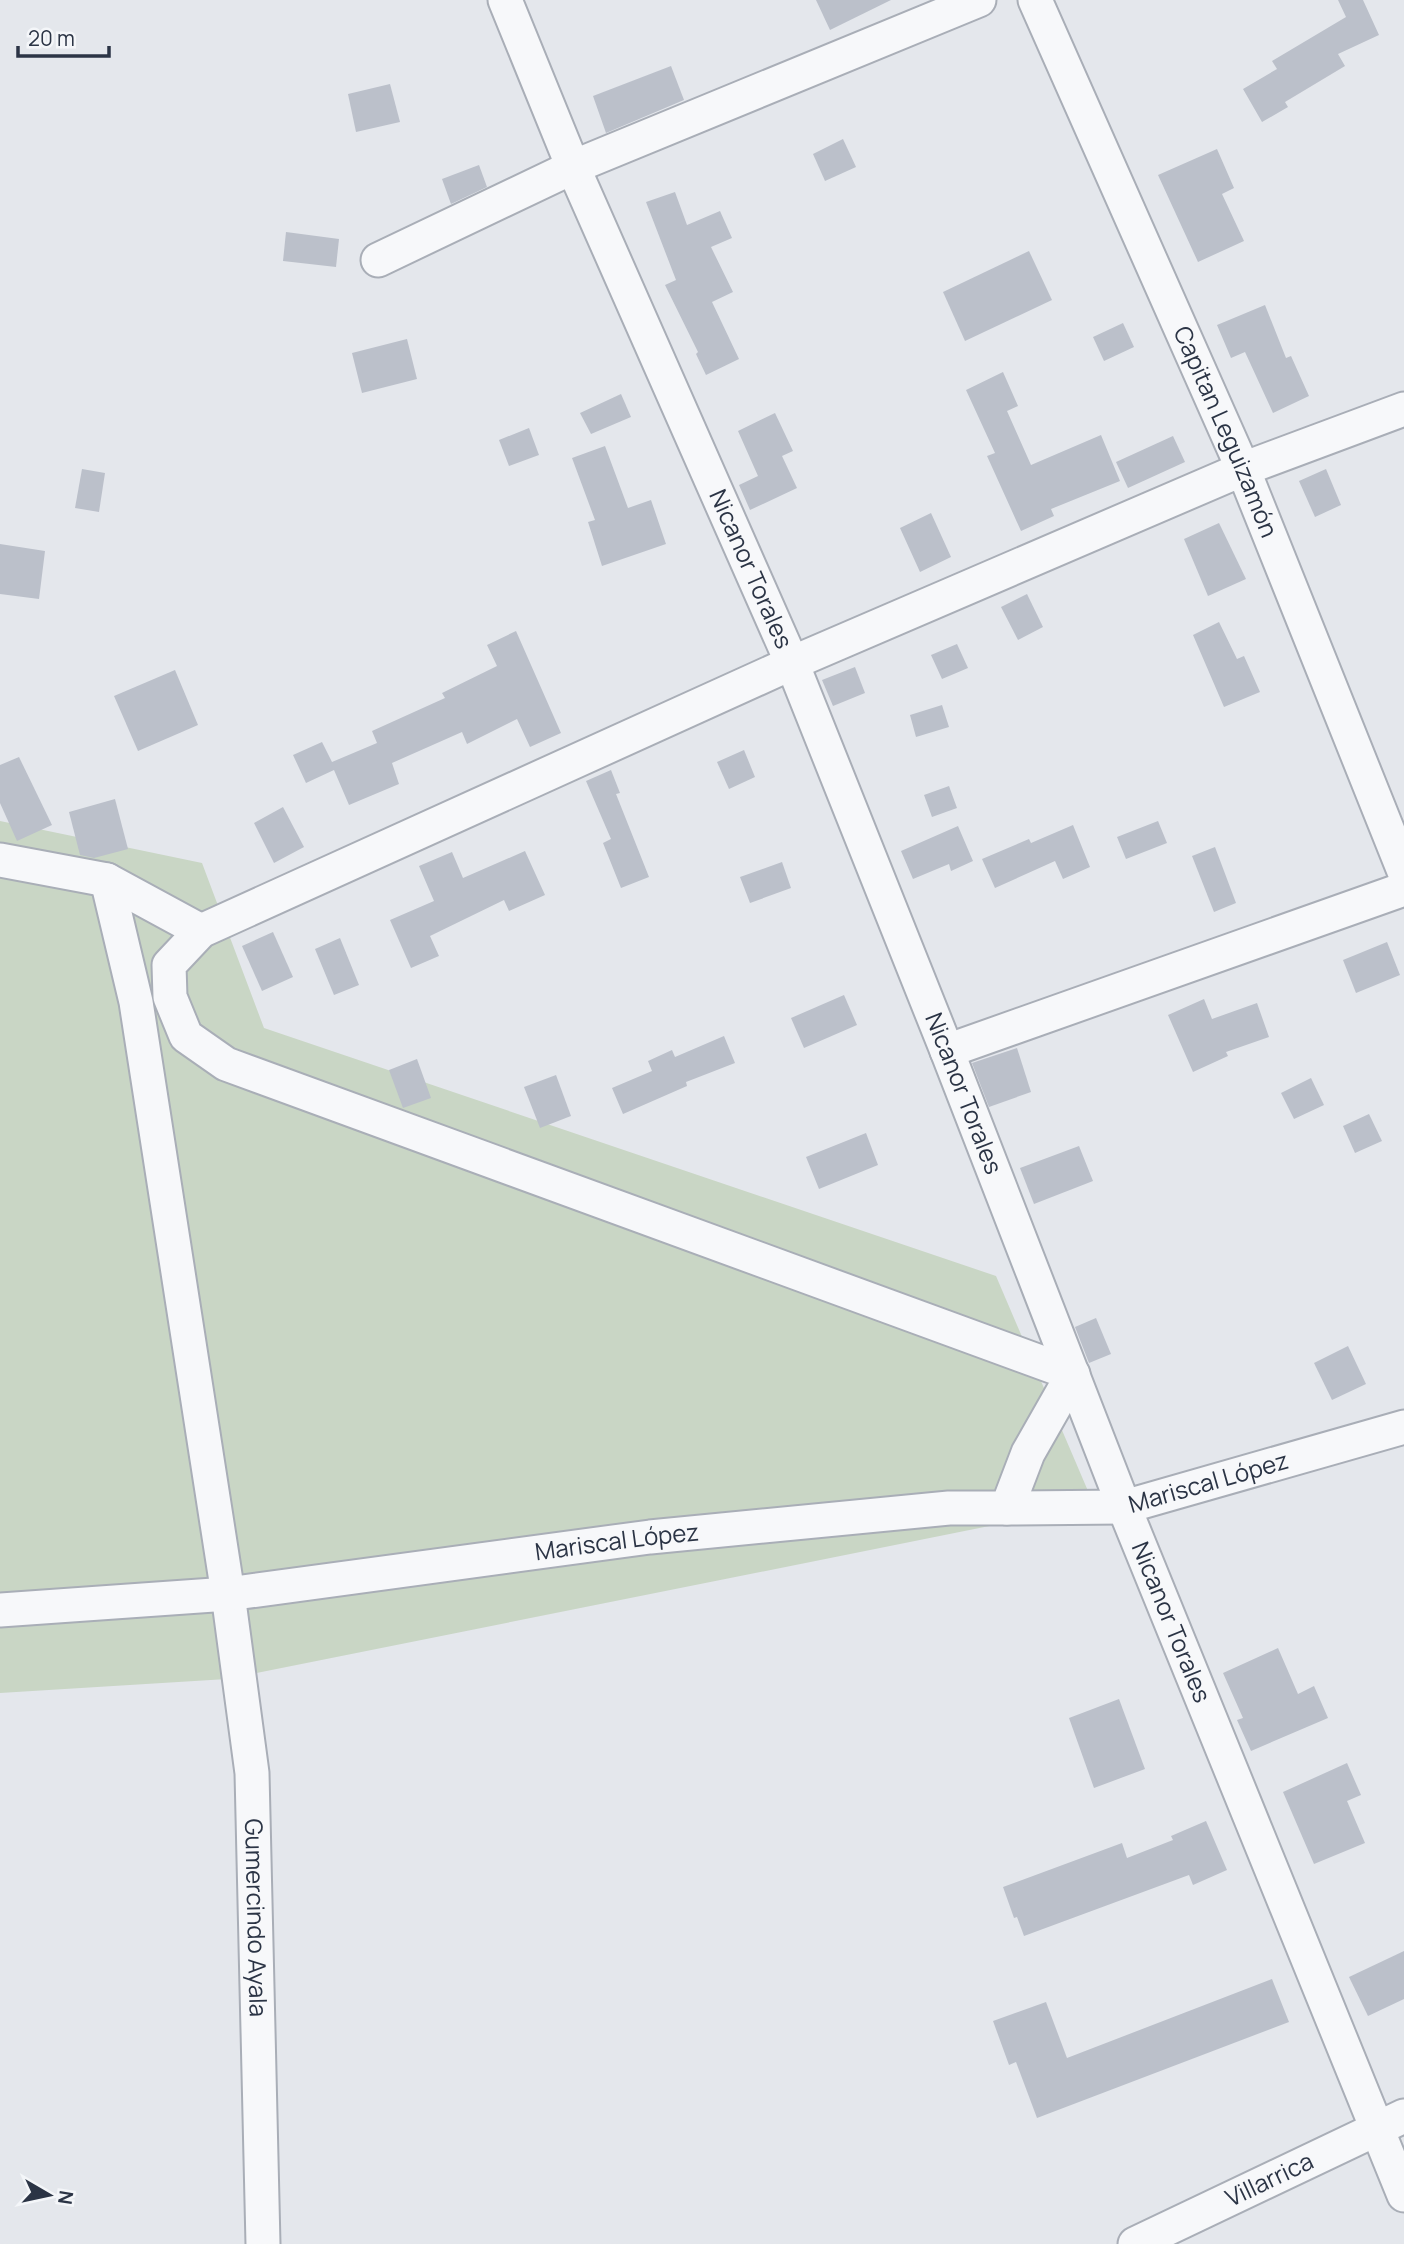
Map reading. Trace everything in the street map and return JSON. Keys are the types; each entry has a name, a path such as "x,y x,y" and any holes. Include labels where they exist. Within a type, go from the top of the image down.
{"street":[{"name":"Nicanor Torales","path":"505,0 573,167 792,663 947,1051 1124,1507 1390,2123 1404,2195"},
{"path":"378,260 573,167 979,0"},
{"name":"Capitan Leguizamón","path":"1035,0 1243,468 1404,871"},
{"path":"1007,1508 1028,1452 1073,1374 226,1064 186,1036 170,997 169,965 201,931 792,663 1243,468 1404,408"},
{"path":"0,860 107,880 201,931"},
{"name":"Gumercindo Ayala","path":"107,880 136,1002 228,1594 252,1773 263,2244"},
{"path":"947,1051 1404,889"},
{"path":"127,963 169,965"},
{"name":"Mariscal López","path":"0,1610 228,1594 650,1536 949,1508 1124,1507 1404,1427"},
{"name":"Villarrica","path":"1135,2244 1390,2123"}],"green space":[{"path":"0,821 202,863 264,1028 996,1276 1094,1505 227,1679 0,1693"}],"building":[{"path":"816,0 891,0 830,30"},
{"path":"1338,0 1363,0 1379,35 1338,54 1345,66 1285,102 1288,107 1262,122 1243,89 1277,69 1272,61 1346,17"},
{"path":"671,66 684,100 606,133 593,96"},
{"path":"390,84 400,122 356,132 348,94"},
{"path":"843,139 856,167 825,181 813,154"},
{"path":"1217,149 1234,188 1222,194 1244,241 1198,262 1158,175"},
{"path":"479,165 487,187 451,204 442,179"},
{"path":"675,192 687,225 720,211 732,238 711,247 733,292 712,302 739,359 706,375 696,354 698,352 665,285 676,280 646,202"},
{"path":"286,232 339,239 336,267 283,261"},
{"path":"1029,251 1052,300 965,341 943,292"},
{"path":"1265,305 1286,358 1291,356 1309,396 1273,413 1245,352 1231,358 1217,325"},
{"path":"1123,323 1134,347 1104,361 1093,337"},
{"path":"407,339 417,379 362,393 352,353"},
{"path":"1003,372 1018,406 1007,411 1031,465 1101,435 1120,481 1051,509 1054,516 1021,531 987,456 995,453 966,390"},
{"path":"621,394 631,417 591,434 580,413"},
{"path":"775,413 793,451 782,456 797,488 750,510 739,485 758,476 738,431"},
{"path":"529,428 539,455 509,466 499,440"},
{"path":"1173,436 1185,462 1128,488 1116,462"},
{"path":"605,446 628,508 651,500 666,544 602,566 588,522 595,520 572,458"},
{"path":"82,469 105,473 99,512 75,508"},
{"path":"1326,469 1341,505 1315,517 1299,481"},
{"path":"931,513 951,557 920,572 900,528"},
{"path":"1219,523 1246,579 1208,596 1184,539"},
{"path":"0,544 45,551 39,599 0,594"},
{"path":"1027,594 1043,627 1018,640 1001,607"},
{"path":"1219,622 1237,659 1244,656 1260,692 1224,707 1193,635"},
{"path":"516,631 561,733 530,747 517,719 467,744 462,732 392,763 399,784 349,805 334,770 306,783 293,755 322,742 332,762 377,743 372,731 445,698 442,693 497,666 487,645"},
{"path":"957,644 968,668 942,679 931,655"},
{"path":"855,667 865,693 833,706 822,680"},
{"path":"175,670 198,725 138,751 114,696"},
{"path":"942,705 949,727 916,737 910,715"},
{"path":"744,750 755,777 729,789 717,762"},
{"path":"19,757 52,825 17,841 0,803 0,765"},
{"path":"611,770 620,793 616,794 649,877 621,888 603,843 611,839 586,781"},
{"path":"949,786 957,808 932,817 924,795"},
{"path":"115,799 128,849 94,858 80,855 69,812"},
{"path":"283,807 304,847 274,863 254,823"},
{"path":"1158,821 1167,843 1126,859 1117,837"},
{"path":"1073,825 1090,867 1063,879 1055,861 995,888 982,859 1029,839 1031,843"},
{"path":"958,826 973,861 951,871 949,864 913,879 901,851"},
{"path":"1215,847 1236,903 1214,912 1192,856"},
{"path":"525,851 545,895 509,911 504,900 430,936 439,956 411,968 390,920 434,901 419,866 452,852 463,878"},
{"path":"782,862 791,888 750,903 740,877"},
{"path":"273,932 293,977 262,991 242,946"},
{"path":"340,938 359,985 334,995 315,949"},
{"path":"1387,942 1400,975 1356,993 1343,960"},
{"path":"844,995 857,1025 804,1048 791,1018"},
{"path":"1204,999 1212,1019 1257,1003 1269,1037 1226,1052 1228,1056 1193,1072 1168,1015"},
{"path":"724,1036 735,1063 686,1082 687,1086 623,1114 612,1088 652,1071 648,1061 672,1050 675,1057"},
{"path":"1017,1048 1031,1092 989,1107 972,1063"},
{"path":"417,1059 431,1098 403,1108 389,1070"},
{"path":"556,1075 571,1116 540,1128 524,1087"},
{"path":"1311,1078 1324,1105 1294,1119 1281,1093"},
{"path":"1369,1114 1382,1141 1355,1153 1343,1126"},
{"path":"866,1133 878,1165 819,1189 806,1157"},
{"path":"1079,1146 1093,1181 1034,1204 1020,1168"},
{"path":"1096,1318 1111,1354 1089,1363 1075,1327"},
{"path":"1348,1346 1366,1384 1332,1400 1314,1363"},
{"path":"1278,1648 1298,1694 1314,1686 1328,1718 1251,1751 1237,1720 1243,1718 1223,1673"},
{"path":"1119,1699 1145,1769 1094,1788 1069,1718"},
{"path":"1347,1763 1361,1795 1347,1801 1365,1843 1314,1864 1283,1792"},
{"path":"1206,1821 1227,1870 1193,1885 1189,1875 1024,1936 1017,1917 1014,1918 1003,1887 1122,1843 1127,1858 1173,1840 1171,1836"},
{"path":"1404,1951 1404,1999 1368,2016 1349,1977"},
{"path":"1272,1979 1289,2022 1037,2118 1016,2062 1009,2065 993,2021 1046,2002 1067,2058"}]}
